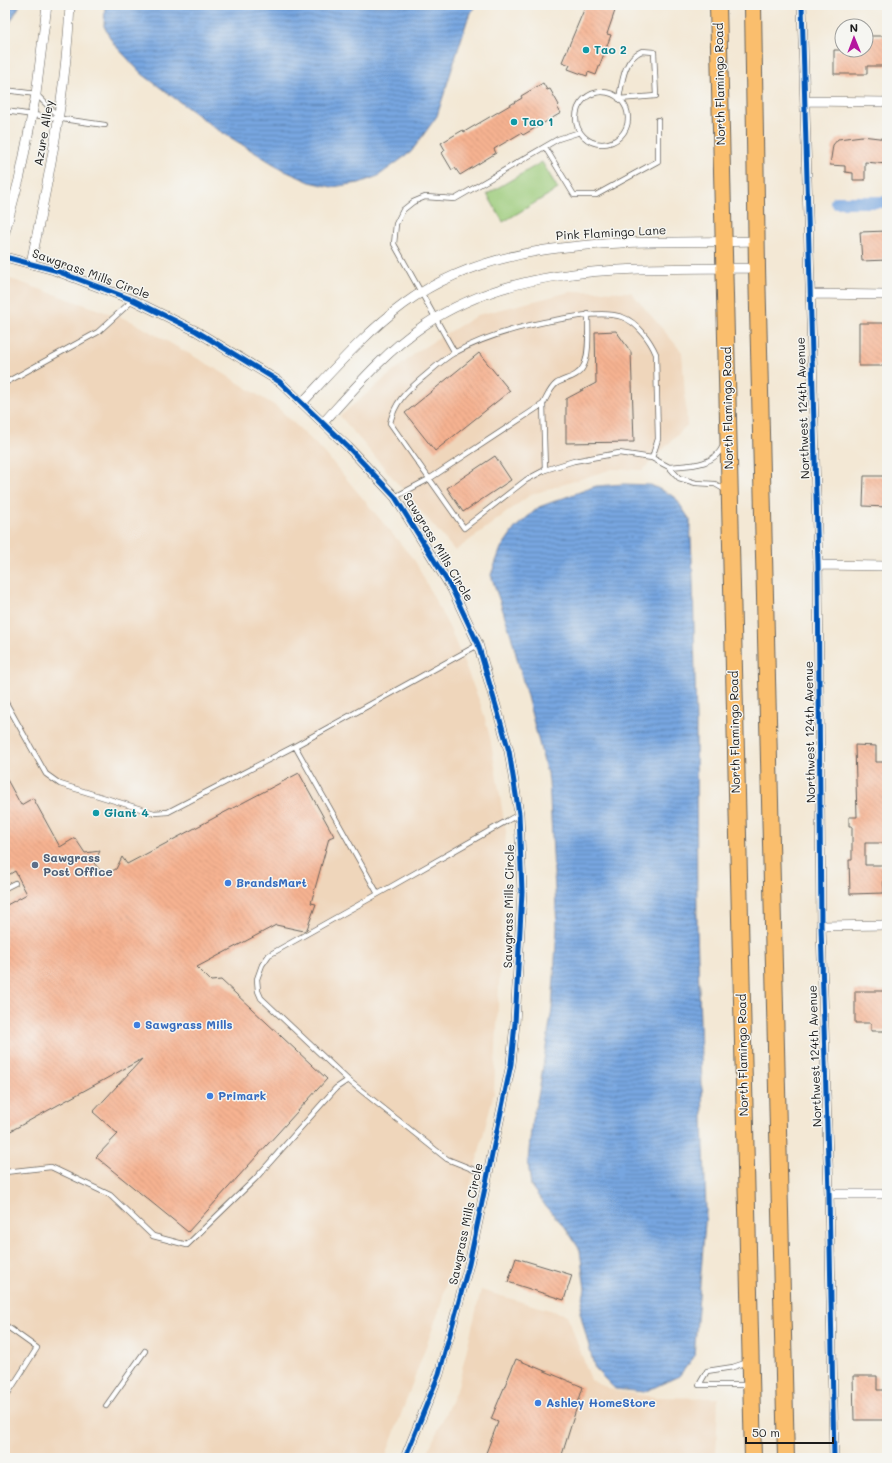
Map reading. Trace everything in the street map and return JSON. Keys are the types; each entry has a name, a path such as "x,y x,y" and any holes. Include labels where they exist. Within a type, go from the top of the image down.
{"highway":[{"name":"North Flamingo Road","path":"718,5 753,1458"},
{"path":"753,5 757,268 786,1458"}],"street":[{"name":"Azure Alley","path":"5,232 20,176 32,116 47,5"},
{"name":"Azure Alley","path":"31,263 60,118 65,78 70,5"},
{"name":"Northwest 124th Avenue","path":"802,5 818,565 822,926 834,1458"},
{"path":"805,101 887,102"},
{"name":"Pink Flamingo Lane","path":"302,403 386,318 444,280 495,261 519,254 556,247 590,244 757,242"},
{"name":"Sawgrass Mills Circle","path":"5,257 31,263 133,300 196,331 273,378 302,403 348,447 395,497 452,589 478,644 509,751 519,814 522,892 515,1023 511,1064 469,1264 439,1374 405,1458"},
{"path":"323,423 351,392 404,340 436,318 482,296 526,281 550,276 589,272 757,268"},
{"path":"810,294 887,295"},
{"path":"818,565 887,566"},
{"path":"822,926 887,925"},
{"path":"829,1194 887,1194"}],"lane":[{"path":"642,51 654,52 656,96 619,99 625,72 634,54 642,51"},
{"path":"5,90 36,94 60,118"},
{"path":"606,92 619,99 627,111 628,118 624,132 619,137 606,143 598,143 585,137 580,132 578,125 578,111 586,98 592,94 606,92"},
{"path":"5,111 32,116 60,118 105,125"},
{"path":"545,147 574,196 596,195 658,161 658,120"},
{"path":"456,353 394,244 396,224 403,210 413,202 425,197 454,199 558,139 580,132"},
{"path":"5,383 98,332 133,300"},
{"path":"395,497 429,479 522,419 543,404 550,390 556,384 577,374 583,368 586,360 588,314"},
{"path":"652,458 658,439 656,354 652,346 635,324 621,317 588,314 535,324 497,335 456,353 441,362 409,389 393,409 390,423 464,528 526,480 545,470 574,462 619,453 652,458 669,467 679,478 696,483 715,484 730,493"},
{"path":"543,404 545,470"},
{"path":"669,467 710,462 721,452 728,436"},
{"path":"5,701 46,774 67,786 154,812 168,812 295,746 478,644"},
{"path":"295,746 378,894"},
{"path":"487,1175 447,1159 348,1080 261,998 258,991 257,980 262,965 269,955 519,814"},
{"path":"5,888 15,883"},
{"path":"5,1172 51,1167 110,1195 153,1236 187,1245 255,1179 336,1088 348,1080"},
{"path":"5,1325 37,1348 5,1398"},
{"path":"106,1406 145,1351"},
{"path":"750,1361 733,1367 707,1371 699,1385 751,1385"}],"shaded area":[{"name":"Sawgrass Mills","path":"5,277 131,321 218,370 277,407 324,452 415,561 451,631 481,705 490,737 506,832 494,1092 439,1311 385,1458 5,1458"},
{"path":"574,291 631,292 682,352 687,425 643,470 612,469 530,495 455,551 340,416 419,350 478,315"},
{"path":"481,1290 567,1315 591,1380 601,1385 616,1391 654,1397 718,1398 716,1458 425,1458 458,1386"}],"green space":[{"path":"542,162 558,189 503,222 487,194"}],"water":[{"path":"5,5 20,5 5,31"},
{"path":"105,5 475,5 467,21 437,116 411,152 378,176 359,183 332,187 310,182 285,171 215,128 142,74 113,43 104,26"},
{"path":"624,484 651,485 675,497 690,520 693,580 696,722 697,928 706,1211 694,1357 679,1376 644,1392 615,1389 595,1369 580,1312 585,1289 580,1250 565,1227 547,1208 531,1186 528,1161 532,1120 539,1092 552,1009 557,927 549,781 511,635 491,575 501,548 515,528 539,507 596,486"}],"building":[{"name":"Tao 2","path":"586,5 617,5 607,34 611,35 596,75 588,72 587,76 568,69 570,65 562,62"},
{"path":"874,36 887,36 887,66 867,66 867,74 834,74 834,58 874,58"},
{"name":"Tao 1","path":"543,83 547,90 550,89 559,105 557,107 561,113 523,135 521,133 494,149 496,153 460,175 455,168 452,170 442,153 445,150 441,143 463,130 464,132 522,98 521,96"},
{"path":"862,136 887,139 887,164 865,162 865,180 853,180 853,173 845,172 845,166 830,165 833,145 838,139"},
{"path":"887,231 887,260 862,261 860,232"},
{"path":"859,323 887,323 887,366 859,366"},
{"path":"616,331 631,352 634,442 566,443 566,399 596,383 595,332"},
{"path":"479,353 510,391 435,451 405,413"},
{"path":"495,456 511,480 463,512 447,488"},
{"path":"864,476 887,476 887,507 863,506"},
{"path":"855,745 876,746 876,762 887,762 887,843 865,843 865,865 883,865 884,893 850,894 849,860 852,860 852,826 849,826 849,817 857,817"},
{"name":"Sawgrass Mills","path":"299,773 334,836 329,838 311,903 316,904 307,929 304,931 276,925 197,967 211,981 221,980 327,1079 188,1232 96,1157 118,1134 93,1112 142,1059 5,1134 5,906 27,894 15,871 5,877 5,776 21,805 33,798 60,847 75,838 85,853 100,851 94,863 104,875 116,869 122,857 127,864"},
{"path":"855,991 887,991 887,1031 871,1031 871,1023 855,1023"},
{"path":"516,1258 572,1275 564,1300 508,1282"},
{"name":"Ashley HomeStore","path":"516,1359 583,1387 561,1458 484,1458 498,1422 491,1419"},
{"path":"853,1376 877,1376 877,1390 887,1390 887,1420 854,1420"}],"waterway":[{"path":"836,202 887,202"}],"cycle path":[{"path":"802,5 818,565 821,926 829,1194 834,1458"},
{"path":"5,257 54,270 133,300 196,331 280,382 348,447 395,497 452,589 478,644 509,751 519,814 522,892 515,1023 511,1064 469,1264 439,1374 405,1458"}],"place":[{"name":"Tao 2","path":"586,50"},
{"name":"Tao 1","path":"514,122"},
{"name":"Giant 4","path":"96,813"},
{"name":"Sawgrass Post Office","path":"35,865"},
{"name":"BrandsMart","path":"228,883"},
{"name":"Sawgrass Mills","path":"137,1025"},
{"name":"Primark","path":"210,1096"},
{"name":"Ashley HomeStore","path":"538,1403"}]}
